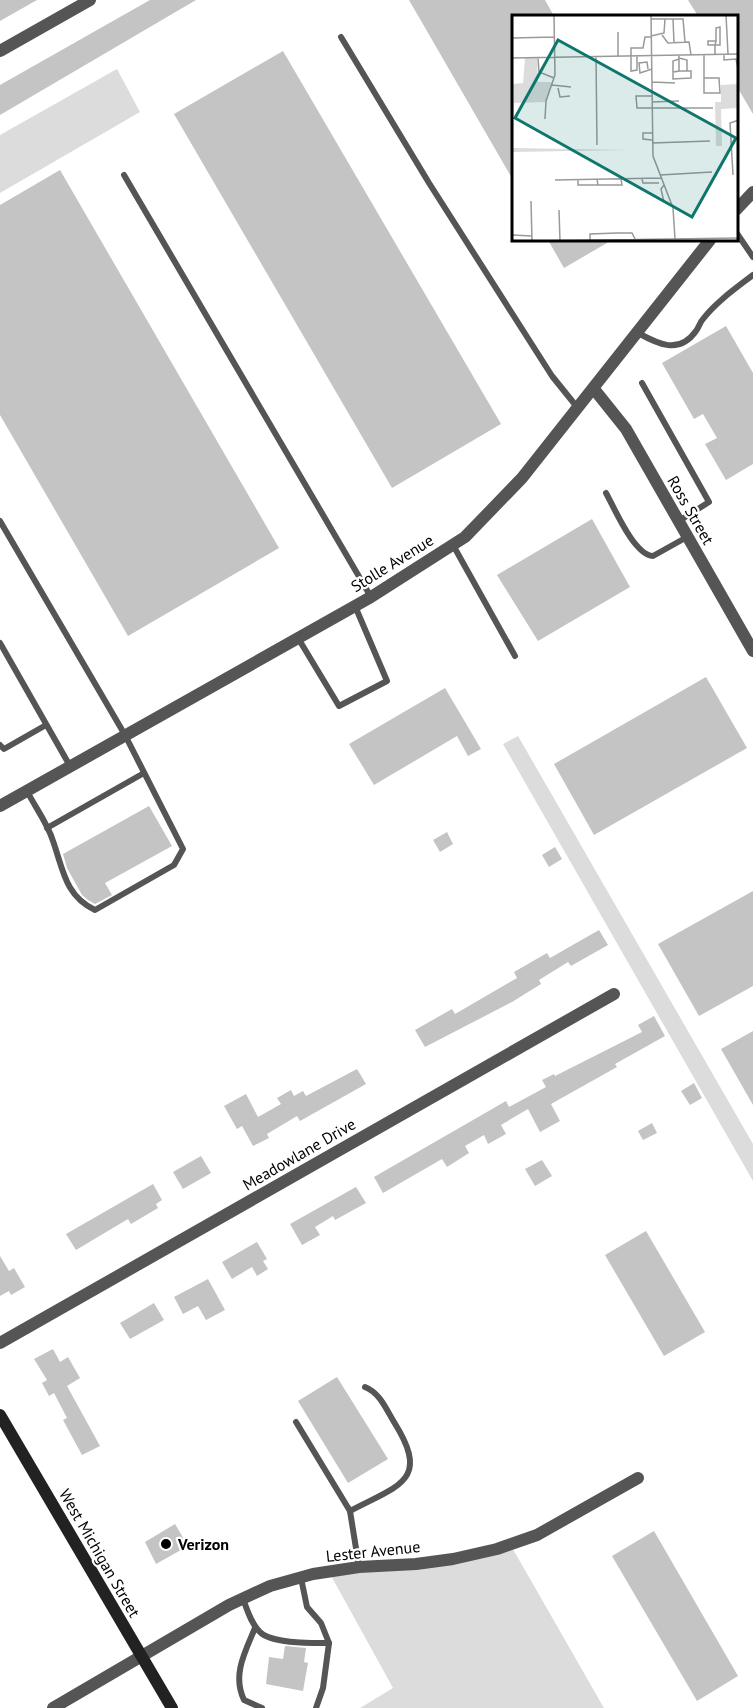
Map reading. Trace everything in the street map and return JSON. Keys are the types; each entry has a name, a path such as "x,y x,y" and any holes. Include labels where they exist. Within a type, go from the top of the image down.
{"main road":[{"name":"West Michigan Street","path":"0,1415 172,1708"}],"street":[{"path":"0,51 90,0"},
{"path":"738,208 753,192"},
{"name":"Stolle Avenue","path":"0,806 371,597 465,537 522,478 708,242"},
{"name":"Ross Street","path":"594,389 626,429 753,651"},
{"name":"Meadowlane Drive","path":"0,1343 614,994"},
{"name":"Lester Avenue","path":"53,1708 243,1599 270,1586 359,1567 425,1563 497,1549 537,1535 638,1478"}],"lane":[{"path":"341,37 435,192 552,376 577,408"},
{"path":"124,175 371,597"},
{"path":"738,235 753,257"},
{"path":"638,333 659,344 679,345 688,340 718,303 753,275"},
{"path":"642,383 709,502 679,521"},
{"path":"606,493 638,549 647,555 653,556 688,537"},
{"path":"0,521 125,735 183,849 174,865 94,910 79,903 58,865 53,840 27,790"},
{"path":"452,545 515,656"},
{"path":"298,638 339,706 387,681 355,606"},
{"path":"0,643 70,766"},
{"path":"0,745 7,748 46,725"},
{"path":"47,828 144,773"},
{"path":"350,1511 405,1479 412,1466 411,1451 396,1425 375,1391 365,1387"},
{"path":"296,1422 350,1511 359,1567"},
{"path":"301,1578 307,1607 321,1623 329,1643 323,1688 316,1708"},
{"path":"243,1599 255,1628 262,1635 294,1642 329,1643"},
{"path":"255,1628 242,1660 237,1686 244,1700 262,1708"}],"shaded area":[{"path":"117,69 140,112 0,193 0,135"},
{"path":"518,736 753,1144 753,1181 503,744"},
{"path":"510,1544 604,1708 360,1708 393,1688 329,1572 416,1564"}],"building":[{"path":"0,0 37,0 0,21"},
{"path":"150,0 196,0 0,115 0,85"},
{"path":"409,0 545,0 553,15 512,15 512,178"},
{"path":"688,0 753,0 753,114 738,88 738,15 697,15"},
{"path":"283,51 501,424 392,488 174,114"},
{"path":"60,170 279,548 128,636 0,415 0,205"},
{"path":"549,242 609,242 564,268"},
{"path":"726,326 753,373 753,464 726,480 705,444 717,438 703,414 694,419 662,363"},
{"path":"592,519 630,587 538,641 497,575"},
{"path":"706,677 747,748 594,835 554,764"},
{"path":"445,688 481,749 468,756 457,736 374,785 349,744"},
{"path":"149,806 172,846 105,883 112,895 95,904 88,900 82,895 67,868 63,854"},
{"path":"447,832 453,844 440,852 433,840"},
{"path":"555,847 562,859 549,867 542,855"},
{"path":"753,891 753,986 699,1016 658,944"},
{"path":"599,930 608,945 571,966 568,962 539,980 541,984 512,1002 425,1047 415,1030 452,1009 455,1014 517,978 514,972 547,953 550,958"},
{"path":"654,1016 665,1036 615,1064 617,1067 551,1104 560,1121 540,1132 528,1109 501,1125 506,1134 488,1144 484,1135 465,1146 469,1153 447,1167 442,1159 383,1193 374,1177 506,1101 509,1107 546,1087 542,1080 554,1074 555,1076 642,1032 638,1025"},
{"path":"753,1031 753,1105 721,1049"},
{"path":"357,1069 366,1084 300,1121 297,1116 267,1134 269,1138 253,1146 242,1126 237,1129 224,1106 246,1094 258,1117 281,1104 277,1098 291,1090 294,1096 303,1091 306,1096"},
{"path":"694,1083 702,1098 690,1105 681,1091"},
{"path":"652,1123 657,1133 643,1140 638,1131"},
{"path":"201,1156 211,1173 183,1189 173,1172"},
{"path":"542,1160 552,1176 535,1186 525,1169"},
{"path":"153,1184 162,1200 156,1204 158,1208 131,1224 128,1219 76,1250 66,1234"},
{"path":"356,1187 366,1203 335,1220 333,1216 315,1227 320,1235 302,1245 290,1224"},
{"path":"646,1231 705,1332 664,1356 605,1255"},
{"path":"257,1242 267,1259 263,1261 268,1269 257,1276 252,1267 232,1279 222,1262"},
{"path":"0,1256 9,1271 14,1268 25,1287 11,1295 9,1291 0,1296"},
{"path":"208,1279 225,1310 206,1320 198,1306 183,1314 174,1297"},
{"path":"154,1303 164,1320 130,1339 120,1323"},
{"path":"53,1349 60,1362 68,1357 80,1378 67,1386 100,1446 82,1455 63,1420 67,1418 54,1393 49,1396 42,1383 47,1380 34,1359"},
{"path":"337,1377 388,1459 348,1483 298,1401"},
{"name":"Verizon","path":"175,1524 188,1546 156,1564 145,1542"},
{"path":"654,1531 738,1676 697,1701 612,1556"},
{"path":"285,1646 306,1648 304,1662 308,1663 303,1691 266,1684 269,1657 283,1659"}],"place":[{"name":"Verizon","path":"166,1544"}]}
